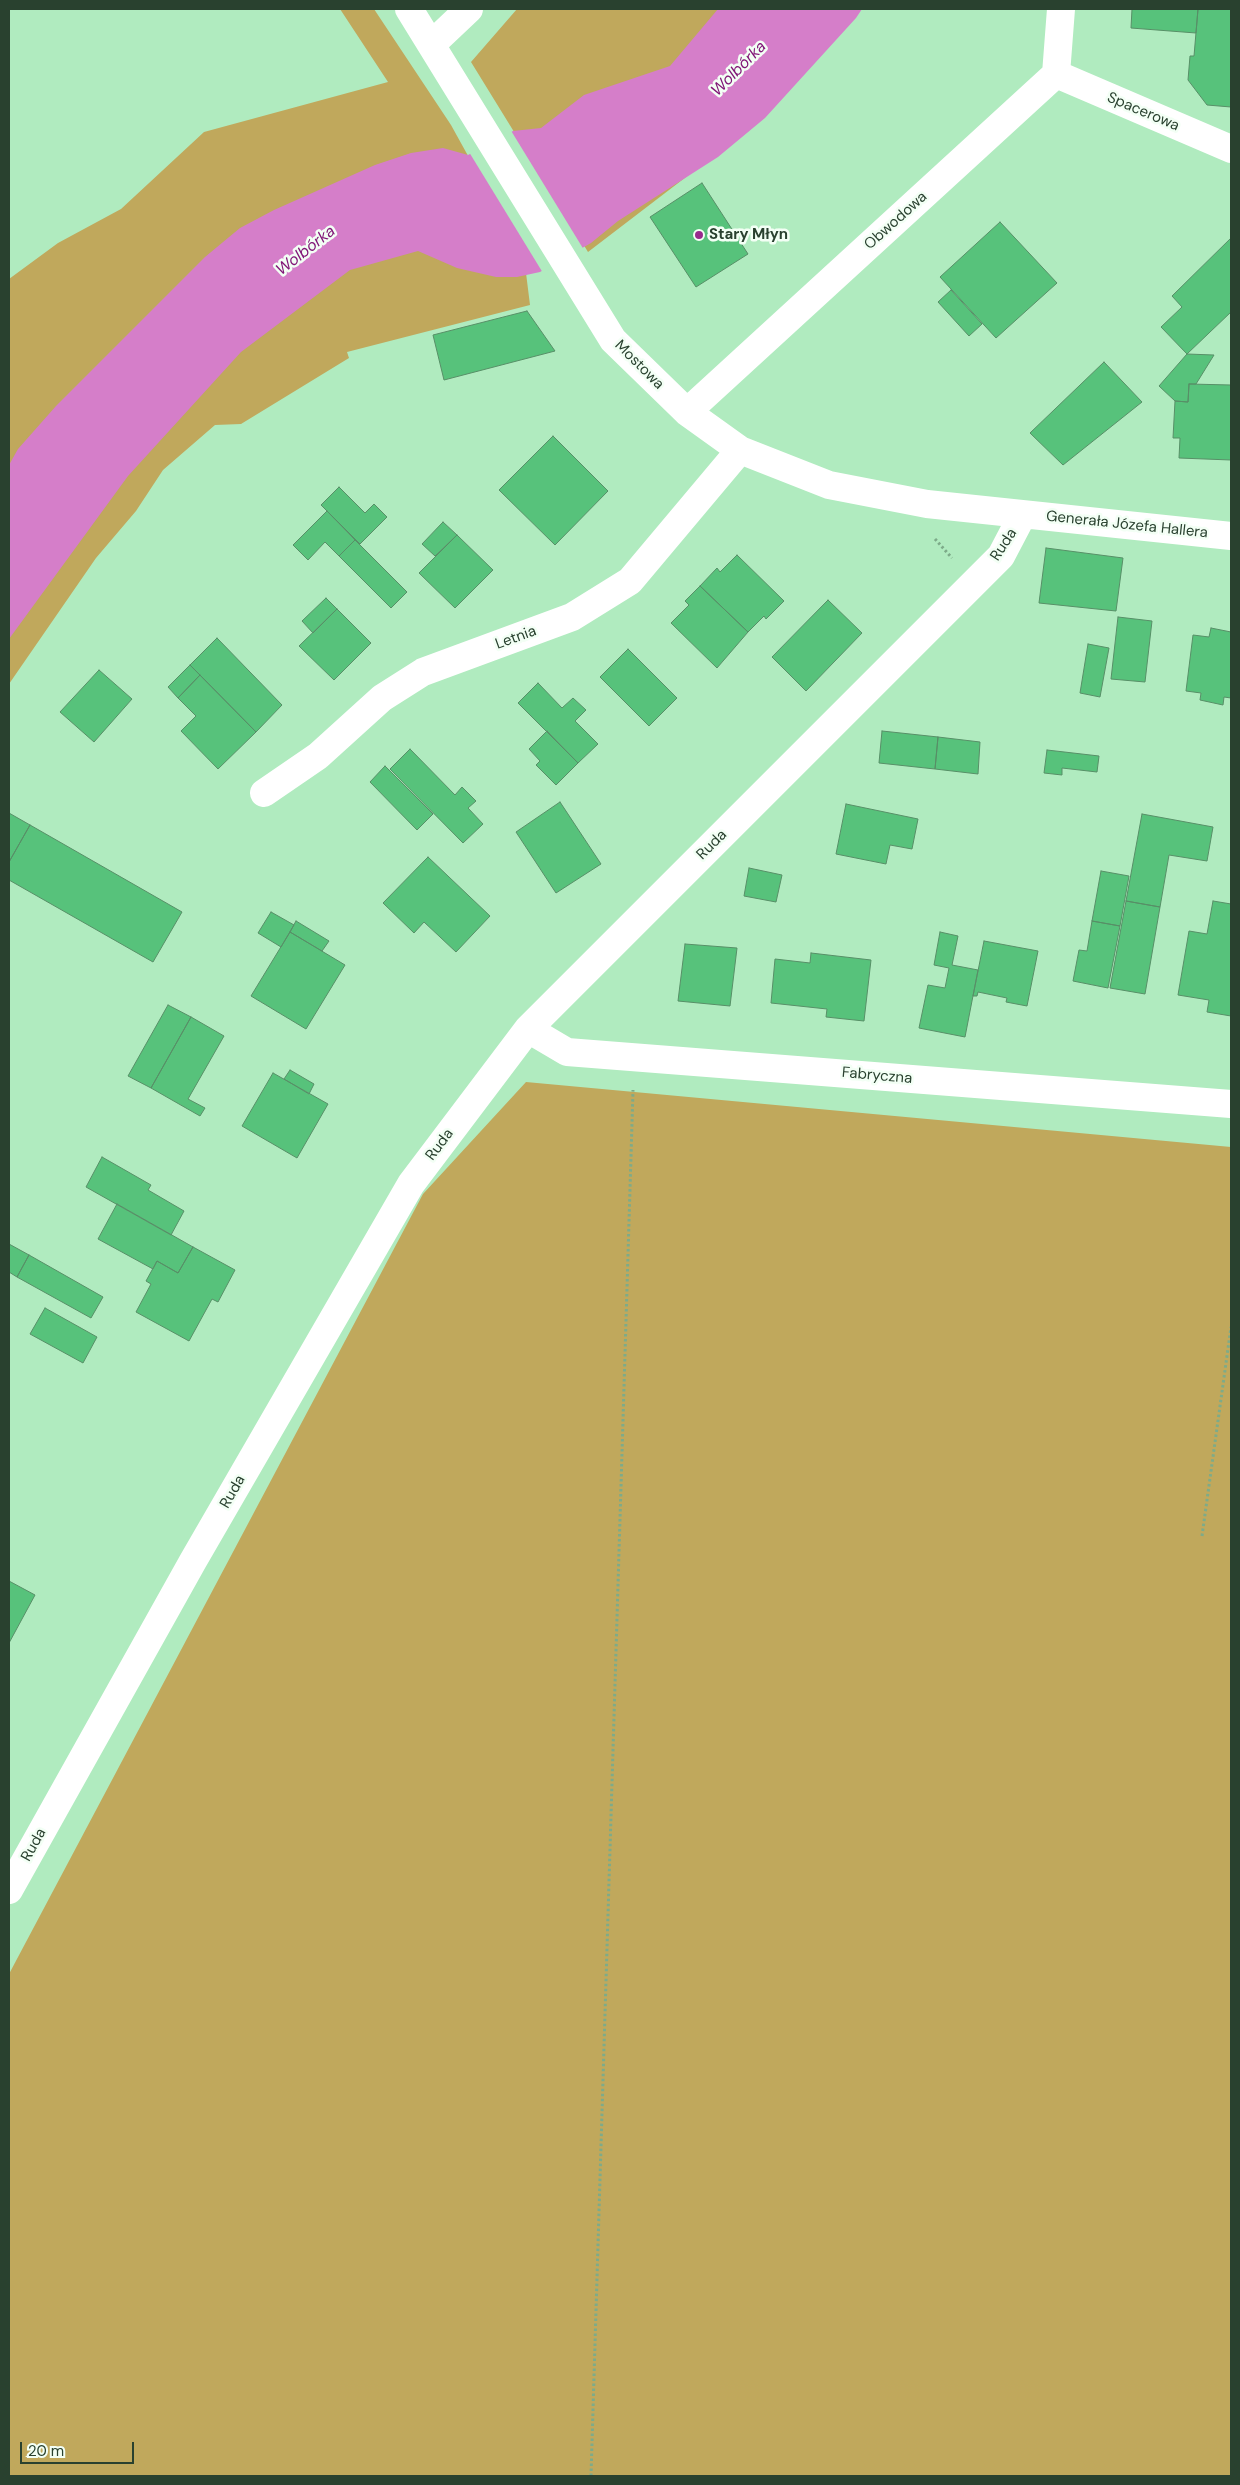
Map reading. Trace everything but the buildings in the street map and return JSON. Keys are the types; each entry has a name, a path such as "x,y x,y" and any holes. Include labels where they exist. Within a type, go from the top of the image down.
{"street":[{"name":"Mostowa","path":"409,9 613,340 687,412 740,450 829,485 927,504 1023,514"},
{"path":"432,44 469,9"},
{"path":"1056,74 1061,9"},
{"name":"Spacerowa","path":"1056,74 1231,149"},
{"name":"Obwodowa","path":"687,412 1056,74"},
{"name":"Letnia","path":"264,794 318,756 382,698 424,672 572,617 630,581 740,450"},
{"name":"Generała Józefa Hallera","path":"1023,514 1231,536"},
{"name":"Ruda","path":"9,1890 193,1561 411,1184 528,1029 1001,556 1023,514"},
{"name":"Fabryczna","path":"528,1029 567,1052 1231,1104"}],"path":[{"path":"591,2476 634,1057"},
{"path":"1202,1536 1231,1327"}],"shaded area":[{"path":"340,9 374,9 451,125 524,257 530,305 347,352 349,358 241,424 215,425 163,470 136,511 96,558 9,684 9,279 58,243 121,209 204,132 388,82"},
{"path":"517,9 839,9 754,125 588,252 471,62"},
{"path":"526,1082 1231,1147 1231,2476 9,2476 9,1974 423,1194"}],"water":[{"name":"Wolbórka","path":"718,9 862,9 856,18 765,118 718,157 618,221 591,243 540,272 517,277 496,277 457,268 418,251 350,270 241,352 128,476 9,639 9,465 18,449 56,406 205,257 240,228 274,210 375,165 411,153 443,148 468,155 513,131 541,128 584,95 670,66"}],"pier":[{"path":"510,129 584,250 543,273 469,152"}],"place":[{"name":"Stary Młyn","path":"699,235"}]}
